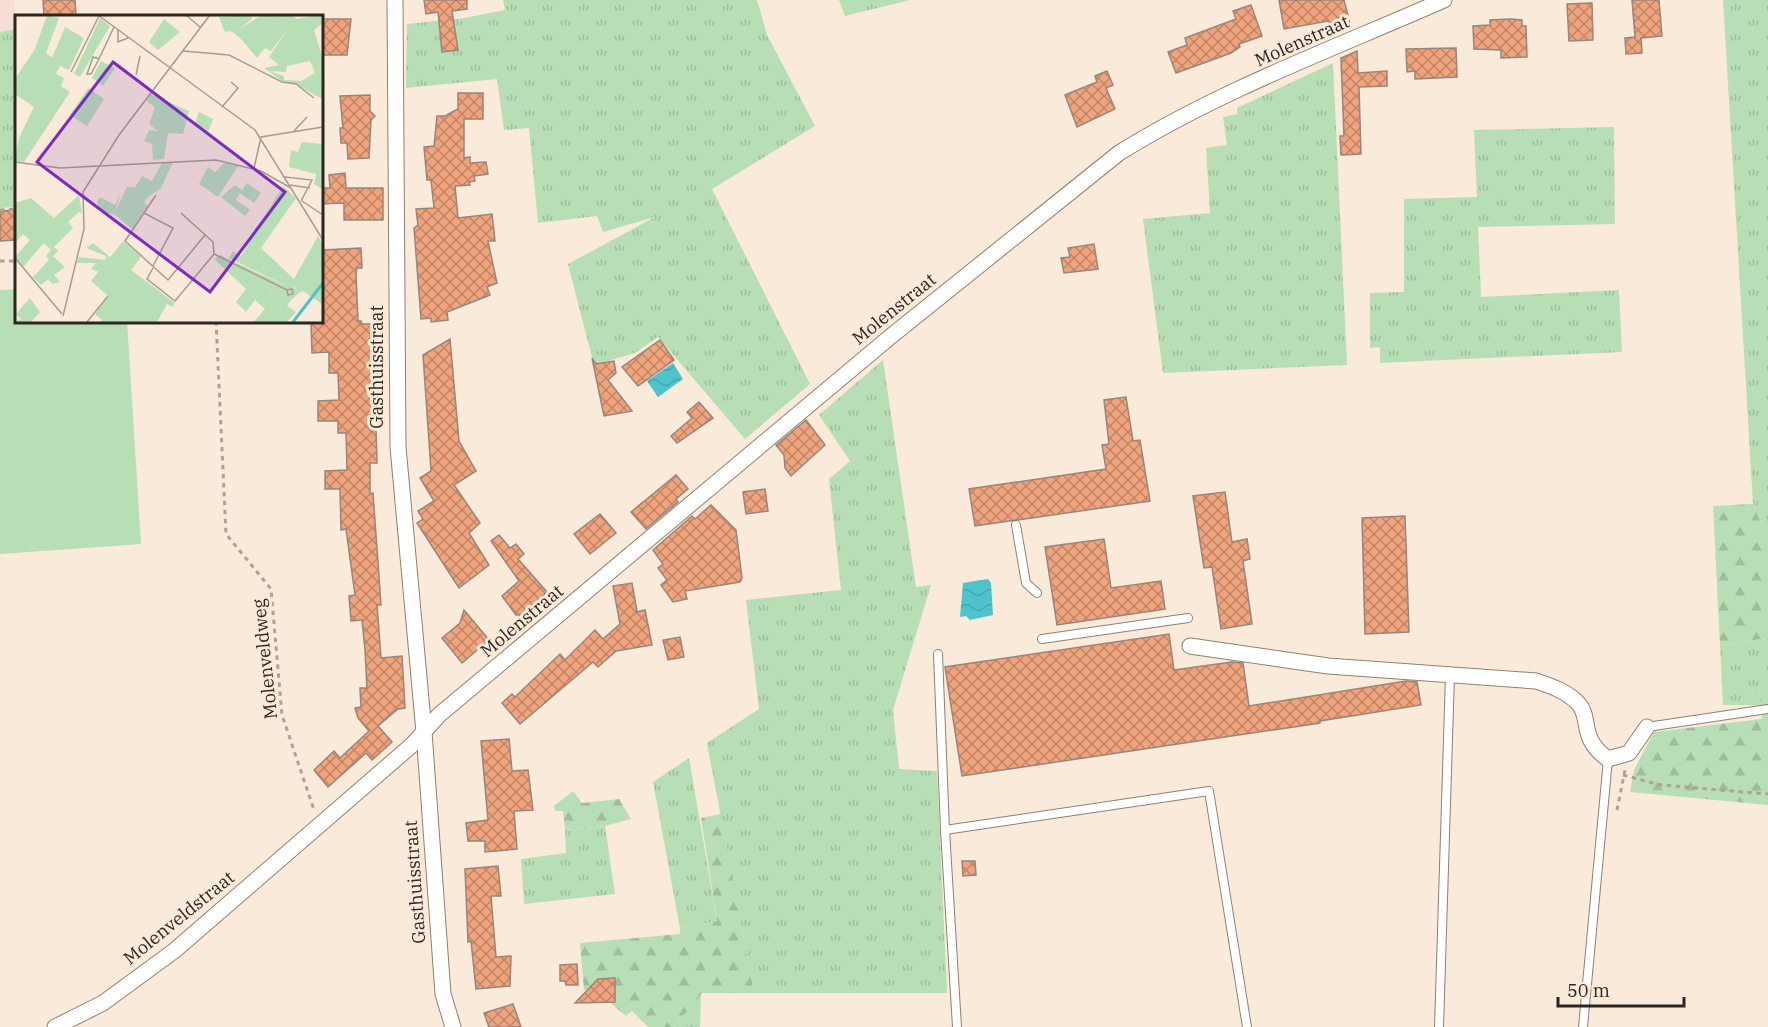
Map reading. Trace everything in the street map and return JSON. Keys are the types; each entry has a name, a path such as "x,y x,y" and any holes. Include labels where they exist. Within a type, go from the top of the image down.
{"street":[{"name":"Gasthuisstraat","path":"395,0 398,447 424,732 443,994 453,1027"},
{"name":"Molenstraat","path":"424,732 439,715 890,337 1119,153 1154,131 1265,78 1444,0"},
{"path":"1190,646 1328,666 1536,681 1560,689 1580,704 1594,750 1608,759 1629,753 1647,727"},
{"path":"319,825 424,732"},
{"name":"Molenveldstraat","path":"55,1027 103,1003 174,951 319,825"}],"lane":[{"path":"1016,525 1026,584 1036,593"},
{"path":"1042,639 1188,618"},
{"path":"938,654 945,830 957,1027"},
{"path":"1439,1027 1450,675"},
{"path":"1647,727 1768,709"},
{"path":"1583,1027 1608,759"},
{"path":"945,830 1209,791 1247,1027"}],"path":[{"path":"0,210 15,209"},
{"name":"Molenveldweg","path":"216,322 226,534 271,589 282,715 319,825"},
{"path":"1623,775 1662,785 1768,794"}],"shaded area":[{"path":"0,0 14,0 15,29 0,32"}],"green space":[{"path":"503,0 757,0 767,35 815,126 712,189 810,384 745,439 658,337 635,353 594,365 568,264 655,217 603,232 597,216 538,223 529,128 504,130 497,79 406,88 407,24 464,18 505,10"},
{"path":"839,0 910,0 845,16"},
{"path":"1723,0 1768,0 1768,527 1761,523 1753,504"},
{"path":"15,29 15,207 0,208 0,32"},
{"path":"1333,63 1347,365 1163,373 1143,219 1210,213 1206,148 1227,145 1223,117 1237,114 1237,108"},
{"path":"1614,127 1615,224 1478,227 1481,297 1619,290 1622,352 1380,363 1380,347 1370,348 1370,293 1404,292 1404,199 1477,197 1474,130"},
{"path":"15,289 15,322 127,322 141,544 0,554 0,290"},
{"path":"883,360 916,587 931,585 893,710 899,769 937,771 947,993 754,993 707,743 759,709 746,600 841,590 829,479 850,461 819,415"},
{"path":"1753,504 1761,523 1768,527 1768,638 1720,645 1713,506"},
{"path":"1768,638 1768,684 1759,686 1761,705 1723,705 1720,645"},
{"path":"1768,684 1768,805 1630,792 1634,770 1654,732 1762,719 1759,686"},
{"path":"689,758 717,921 680,928 653,782"},
{"path":"573,791 582,803 619,799 631,819 605,826 565,830 563,811 555,811 554,806"},
{"path":"721,814 754,993 702,993 674,1027 648,1027 632,1011 626,1016 612,1004 610,987 584,990 580,943 680,934 680,928 717,921 701,818"},
{"path":"605,826 615,894 524,904 521,859 566,853 565,830"},
{"path":"701,993 700,1027 674,1027"}],"water":[{"path":"673,363 683,379 658,397 647,381"},
{"path":"988,579 991,583 993,615 970,620 966,616 960,617 963,583"}],"building":[{"path":"43,0 75,0 76,15 44,15"},
{"path":"424,0 467,0 467,9 452,11 458,50 442,52 438,12 426,14"},
{"path":"1279,0 1344,0 1350,24 1332,29 1328,21 1284,29"},
{"path":"1632,0 1659,0 1662,36 1641,38 1642,53 1626,54 1625,38 1635,37"},
{"path":"1592,3 1593,40 1569,41 1567,4"},
{"path":"1251,5 1262,36 1239,44 1240,47 1231,53 1176,73 1168,52 1187,45 1185,38 1236,19 1233,11"},
{"path":"322,19 351,19 347,55 322,55"},
{"path":"1490,20 1522,20 1522,26 1526,26 1527,57 1501,58 1501,50 1474,49 1473,26 1490,25"},
{"path":"1456,48 1457,77 1415,79 1415,71 1407,72 1406,49"},
{"path":"1357,51 1358,73 1387,71 1387,86 1359,87 1361,154 1341,155 1340,136 1344,136 1341,58"},
{"path":"1107,71 1113,85 1106,88 1115,109 1077,127 1065,95 1097,82 1095,76"},
{"path":"458,93 483,93 483,119 464,119 464,158 470,157 470,163 486,162 488,174 474,176 475,181 469,182 470,185 455,186 458,218 492,214 495,241 488,241 497,283 487,287 490,295 447,312 448,320 431,322 431,318 421,319 414,228 418,225 416,209 434,208 431,180 427,180 424,147 434,146 437,116 445,116 458,109"},
{"path":"370,95 370,111 375,116 371,120 369,158 348,159 347,143 341,143 340,128 343,128 340,96"},
{"path":"345,173 346,188 383,188 383,220 344,220 344,203 322,204 322,188 330,188 329,175"},
{"path":"15,210 15,240 0,241 0,211"},
{"path":"1094,244 1098,269 1064,273 1061,258 1070,257 1068,248"},
{"path":"361,248 362,268 357,268 356,274 358,321 362,324 373,324 377,463 370,463 370,494 373,493 381,605 377,605 381,658 402,656 405,708 398,709 378,726 392,742 372,760 366,753 328,787 314,770 334,751 340,758 369,731 358,718 355,708 361,707 360,688 367,688 365,650 362,620 351,621 349,596 355,595 346,529 341,530 340,489 325,489 325,471 347,470 346,433 338,433 338,421 318,421 318,401 339,400 338,373 329,373 329,352 312,353 311,322 322,322 322,250"},
{"path":"450,339 459,441 476,471 454,485 480,523 469,533 489,565 459,588 417,523 423,519 418,511 434,501 420,478 431,471 423,355"},
{"path":"660,340 674,360 638,386 622,367"},
{"path":"592,358 596,364 614,361 616,373 608,380 632,411 604,416"},
{"path":"1126,397 1133,441 1140,440 1150,501 975,526 969,489 1106,469 1102,445 1109,444 1104,400"},
{"path":"699,402 713,418 677,443 671,436 692,418 687,412"},
{"path":"806,420 825,445 791,476 785,468 784,455 776,445"},
{"path":"676,475 688,489 676,499 678,502 646,529 631,512"},
{"path":"765,489 768,511 746,514 743,492"},
{"path":"1225,492 1232,542 1247,539 1250,559 1243,561 1252,624 1221,629 1212,567 1204,568 1193,496"},
{"path":"711,505 736,530 742,578 740,582 685,591 687,599 673,602 661,585 667,580 658,568 663,564 653,550 692,516 695,519"},
{"path":"600,514 616,533 590,554 574,534"},
{"path":"1405,516 1409,632 1365,634 1362,518"},
{"path":"499,535 510,548 516,544 524,554 518,559 547,592 520,615 516,615 502,596 519,581 491,541"},
{"path":"1104,539 1111,588 1161,581 1165,609 1057,625 1045,547"},
{"path":"632,583 637,612 645,610 652,645 616,651 598,667 593,662 520,724 502,703 512,694 515,697 560,654 565,660 595,630 603,639 620,624 613,586"},
{"path":"464,610 489,640 462,663 442,638 460,623"},
{"path":"1169,634 1174,670 1232,662 1243,663 1249,706 1406,681 1417,682 1421,705 1320,721 1320,723 962,776 945,667"},
{"path":"680,637 684,657 668,660 663,640"},
{"path":"509,739 512,771 528,770 533,810 514,811 517,849 485,852 485,841 468,841 466,823 488,820 481,741"},
{"path":"962,861 975,861 976,875 963,876"},
{"path":"498,866 501,896 491,896 496,957 511,956 510,986 476,989 471,941 468,942 465,869"},
{"path":"577,964 578,985 566,985 565,981 560,981 560,965"},
{"path":"615,978 615,1002 575,1003 598,979"},
{"path":"513,1004 521,1027 489,1027 484,1013"}]}
